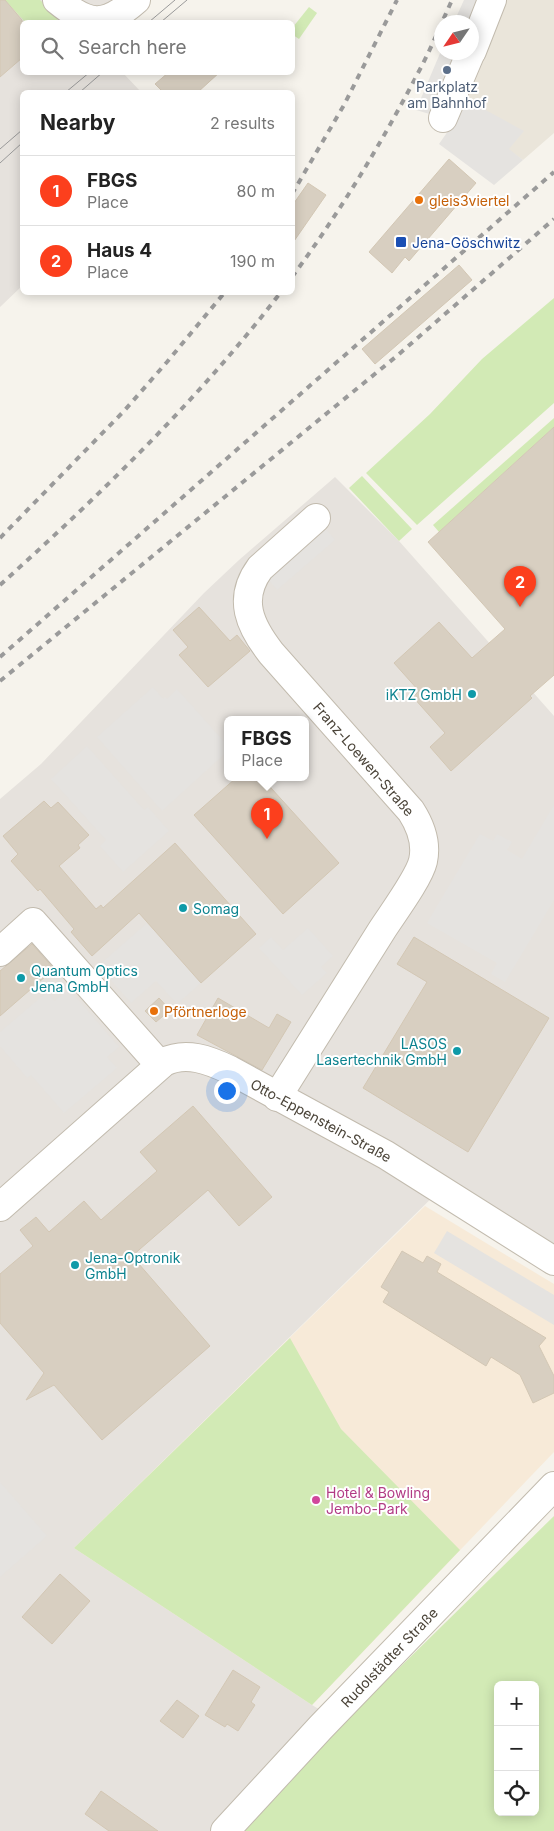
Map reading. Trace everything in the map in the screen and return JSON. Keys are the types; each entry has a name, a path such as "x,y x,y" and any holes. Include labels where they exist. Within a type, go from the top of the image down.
{"street":[{"path":"57,0 72,12 94,20"},
{"path":"102,20 116,16 136,0"},
{"path":"479,32 492,0"},
{"path":"444,118 468,60"},
{"name":"Franz-Loewen-Straße","path":"277,1097 397,907 421,867 424,858 421,829 411,811 271,653 254,629 249,616 249,595 255,575 260,568 316,518"},
{"path":"0,952 33,922 160,1065"},
{"name":"Otto-Eppenstein-Straße","path":"0,1207 160,1065 177,1058 195,1057 230,1070 386,1155 554,1261"},
{"name":"Rudolstädter Straße","path":"225,1831 328,1720 554,1486"}],"shaded area":[{"path":"0,0 112,0 87,20 20,20 20,75 125,75 139,90 20,90 20,288 0,307"},
{"path":"464,0 487,0 477,15 457,15"},
{"path":"470,0 554,0 554,133 523,160 434,98 465,60 479,60 479,15 471,15"},
{"name":"Parkplatz am Bahnhof","path":"437,60 465,60 443,118 416,110"},
{"path":"469,101 524,131 509,149 523,160 494,185 439,144"},
{"path":"335,477 399,541 554,716 554,1254 444,1186 74,1548 322,1711 212,1831 0,1831 0,799 41,764 204,593 239,560"},
{"path":"326,529 335,540 277,590 268,579"},
{"path":"153,687 163,699 165,697 167,699 177,689 224,742 224,755 162,811 97,737"},
{"path":"87,746 144,810 148,807 169,831 123,872 100,846 106,840 51,779"},
{"path":"554,805 554,900 505,982 491,974 497,963 427,923 480,834 493,841 497,834 512,842 507,850 522,859"},
{"path":"147,923 201,983 177,1004 156,981 131,1003 98,966"},
{"path":"308,928 333,956 321,967 327,973 302,995 259,948 271,937 283,950"},
{"path":"69,989 119,1047 107,1057 117,1068 64,1113 31,1075 27,1078 0,1046 0,1032 47,992 54,1001"},
{"name":"Hotel & Bowling Jembo-Park","path":"425,1206 554,1284 554,1452 312,1705 74,1548"},
{"path":"447,1231 554,1295 554,1325 434,1253"},
{"path":"0,1482 47,1536 0,1577"}],"green space":[{"path":"5,0 40,0 58,16 57,20 23,20"},
{"path":"309,7 317,13 299,39 295,36 295,24"},
{"path":"554,298 554,403 417,525 366,473 430,414 482,359"},
{"path":"554,418 554,427 439,532 433,525"},
{"path":"362,476 412,529 399,541 349,488"},
{"path":"290,1338 341,1429 460,1550 312,1705 74,1548"},
{"path":"554,1516 554,1831 241,1831 290,1775"}],"building":[{"path":"0,0 5,0 22,20 20,20 20,60 0,77"},
{"path":"166,75 217,75 200,90 161,90 155,84"},
{"path":"449,159 476,183 409,261 405,257 392,273 369,252"},
{"path":"308,183 326,195 295,240 295,202"},
{"path":"459,265 472,280 375,364 362,349"},
{"path":"554,427 554,675 530,696 532,698 451,771 430,747 445,733 413,697 419,691 394,663 439,622 472,658 505,629 428,542"},
{"path":"199,607 230,641 237,635 250,651 208,687 179,655 188,647 173,630"},
{"path":"233,781 265,781 339,863 283,914 194,815"},
{"path":"44,801 51,808 58,802 89,835 78,845 80,848 59,866 96,909 101,905 103,908 175,843 256,934 201,983 139,913 92,956 71,932 74,929 40,889 38,891 11,861 18,854 3,836"},
{"name":"LASOS Lasertechnik GmbH","path":"414,937 549,1018 468,1152 363,1088 427,982 397,964"},
{"name":"Quantum Optics Jena GmbH","path":"32,944 54,969 0,1016 0,971"},
{"path":"159,998 170,1010 156,1022 145,1011"},
{"path":"218,998 269,1028 277,1014 291,1022 262,1070 197,1035"},
{"name":"Jena-Optronik GmbH","path":"193,1106 272,1197 239,1226 208,1190 132,1256 210,1346 102,1440 54,1385 26,1400 44,1373 0,1323 0,1274 33,1246 20,1230 36,1217 49,1232 84,1201 101,1220 157,1171 140,1152"},
{"path":"402,1251 423,1263 427,1256 441,1264 437,1272 546,1338 539,1346 554,1376 554,1393 533,1403 520,1375 491,1357 486,1366 383,1302 389,1292 381,1287"},
{"path":"60,1574 90,1601 52,1644 22,1617"},
{"path":"233,1670 260,1687 251,1702 255,1705 238,1731 227,1724 225,1727 205,1715"},
{"path":"177,1700 199,1716 183,1738 160,1721"},
{"path":"101,1791 158,1831 109,1831 85,1814"}],"tram line":[{"path":"151,20 175,0"},
{"path":"163,20 187,0"},
{"path":"68,90 86,75"},
{"path":"82,90 100,75"},
{"path":"0,149 20,132"},
{"path":"0,163 20,145"}],"railway":[{"path":"295,189 344,105 397,0"},
{"path":"295,273 327,228 375,152 423,64 452,0"},
{"path":"0,657 554,172"},
{"path":"0,681 398,355 554,219"},
{"path":"0,538 124,411 223,295"},
{"path":"0,585 75,516 147,445 216,371 279,295"}],"place":[{"name":"Parkplatz am Bahnhof","path":"447,70"},
{"name":"gleis3viertel","path":"419,200"},
{"name":"Jena-Göschwitz","path":"401,242"},
{"name":"Haus 4","path":"520,607"},
{"name":"iKTZ GmbH","path":"472,694"},
{"name":"FBGS","path":"267,839"},
{"name":"Somag","path":"183,908"},
{"name":"Quantum Optics Jena GmbH","path":"21,978"},
{"name":"Pförtnerloge","path":"154,1011"},
{"name":"LASOS Lasertechnik GmbH","path":"457,1051"},
{"name":"Jena-Optronik GmbH","path":"75,1265"},
{"name":"Hotel & Bowling Jembo-Park","path":"316,1500"}]}
